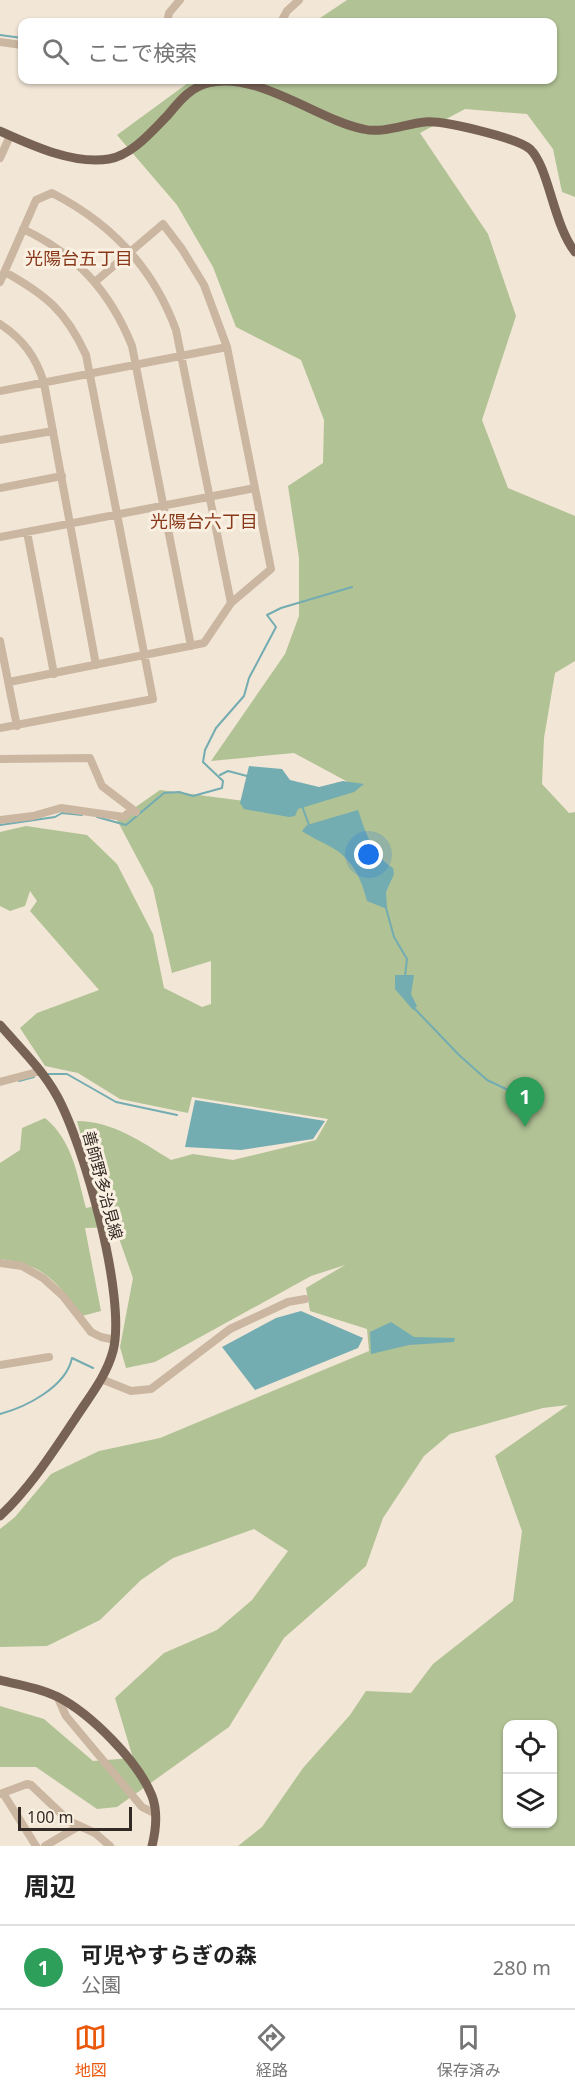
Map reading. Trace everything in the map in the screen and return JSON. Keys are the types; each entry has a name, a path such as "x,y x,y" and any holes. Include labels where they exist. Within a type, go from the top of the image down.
{"main road":[{"path":"0,131 81,159 109,159 128,150 150,133 191,91 208,84"},
{"path":"240,84 289,98 337,122 366,130 434,122 508,138 523,144 538,162 561,231 575,252"},
{"name":"善師野多治見線","path":"0,1025 41,1071 71,1123 83,1155 112,1288 116,1322 115,1340 110,1360 101,1379 42,1469 0,1516"},
{"path":"0,1680 57,1696 101,1728 147,1786 153,1797 156,1814 152,1846"}],"street":[{"path":"167,18 180,0"},
{"path":"283,18 298,0"},
{"path":"0,42 18,44"},
{"path":"0,158 10,136"},
{"path":"0,282 36,200 52,193 105,225 132,251 165,300 177,330 231,603"},
{"path":"9,682 204,643 231,603 271,569 227,346 204,285 182,249 163,224 96,281"},
{"path":"23,229 80,264 96,281 121,319 136,365 191,646"},
{"path":"0,729 153,699 86,355 66,318 53,303 34,288 5,272"},
{"path":"0,324 26,345 39,366 44,383 72,523 96,666"},
{"path":"0,391 227,346"},
{"path":"0,440 53,431"},
{"path":"0,488 62,476"},
{"path":"0,537 255,488"},
{"path":"27,532 54,674"},
{"path":"0,641 17,726"},
{"path":"0,759 90,758 102,786 134,810 124,817 61,808 33,816 0,820"},
{"path":"0,1082 41,1071"},
{"path":"0,1263 22,1266 44,1278 63,1296 91,1332 115,1340"},
{"path":"101,1379 131,1391 151,1389 230,1329 288,1302 305,1299"},
{"path":"0,1365 49,1357"},
{"path":"57,1696 66,1716 142,1807 156,1814"},
{"path":"36,1846 1,1793 27,1784 32,1785 69,1821 95,1833 110,1846"},
{"path":"45,1846 79,1826"}],"green space":[{"path":"347,0 575,0 575,197 562,192 553,149 527,114 465,109 420,133 488,234 516,316 482,420 508,488 575,516 575,661 555,673 544,738 542,784 569,813 575,812 575,1846 238,1846 262,1827 303,1768 350,1715 366,1691 411,1693 433,1664 513,1601 522,1531 495,1456 568,1405 543,1408 450,1434 424,1456 383,1518 366,1566 284,1638 229,1727 117,1807 97,1809 36,1767 0,1767 0,1706 44,1719 93,1761 133,1758 115,1698 164,1653 217,1630 252,1600 288,1551 254,1529 173,1558 141,1580 100,1620 47,1646 0,1647 0,1529 15,1517 51,1474 99,1451 160,1438 369,1351 367,1329 310,1311 306,1288 345,1265 311,1276 155,1362 126,1368 120,1347 133,1278 115,1227 85,1228 101,1311 82,1316 57,1284 39,1270 15,1261 0,1259 0,1163 20,1150 22,1128 45,1118 62,1137 68,1148 86,1208 100,1205 77,1121 114,1129 138,1140 171,1160 193,1154 233,1160 316,1140 328,1119 192,1097 188,1113 120,1099 78,1073 45,1066 20,1028 37,1013 99,990 30,911 37,901 30,891 25,906 10,911 0,906 0,832 26,826 87,835 117,864 153,934 164,988 202,1007 211,1004 211,961 172,973 153,888 117,820 160,790 291,807 338,782 348,782 294,753 211,761 285,654 299,616 299,558 288,486 323,463 324,420 301,360 236,327 213,267 177,205 117,135 187,84 557,84 557,18 320,18"}],"water":[{"path":"249,766 282,769 290,780 319,787 343,781 364,784 354,792 298,809 295,816 289,817 244,809 240,803"},
{"path":"358,810 375,850 393,868 394,874 386,892 387,909 367,901 359,878 345,857 302,831 307,825"},
{"path":"395,975 414,975 411,994 417,1006 413,1010 395,989"},
{"path":"195,1100 325,1121 313,1139 241,1150 185,1147"},
{"path":"301,1311 363,1338 358,1348 255,1390 222,1347 276,1318"},
{"path":"391,1322 414,1337 455,1338 454,1342 409,1345 371,1354 370,1332"}],"waterway":[{"path":"0,35 18,37"},
{"path":"97,817 126,825 164,793 179,792 193,796 222,788 223,781 203,762 205,750 216,728 244,696 249,678 276,627 267,615 281,608 352,587"},
{"path":"220,775 228,771 247,776"},
{"path":"302,806 309,825"},
{"path":"0,825 55,817 62,813 82,815"},
{"path":"386,908 394,937 407,959 405,976"},
{"path":"414,1008 459,1055 487,1080 521,1096 530,1096 542,1090"},
{"path":"48,1074 67,1074 116,1102 177,1115"},
{"path":"19,1081 34,1077"},
{"path":"0,1414 33,1401 44,1394 62,1378 72,1358 93,1368"}],"place":[{"name":"可児やすらぎの森","path":"525,1127"}],"district":[{"name":"光陽台五丁目","path":"79,259"},
{"name":"光陽台六丁目","path":"204,522"}]}
